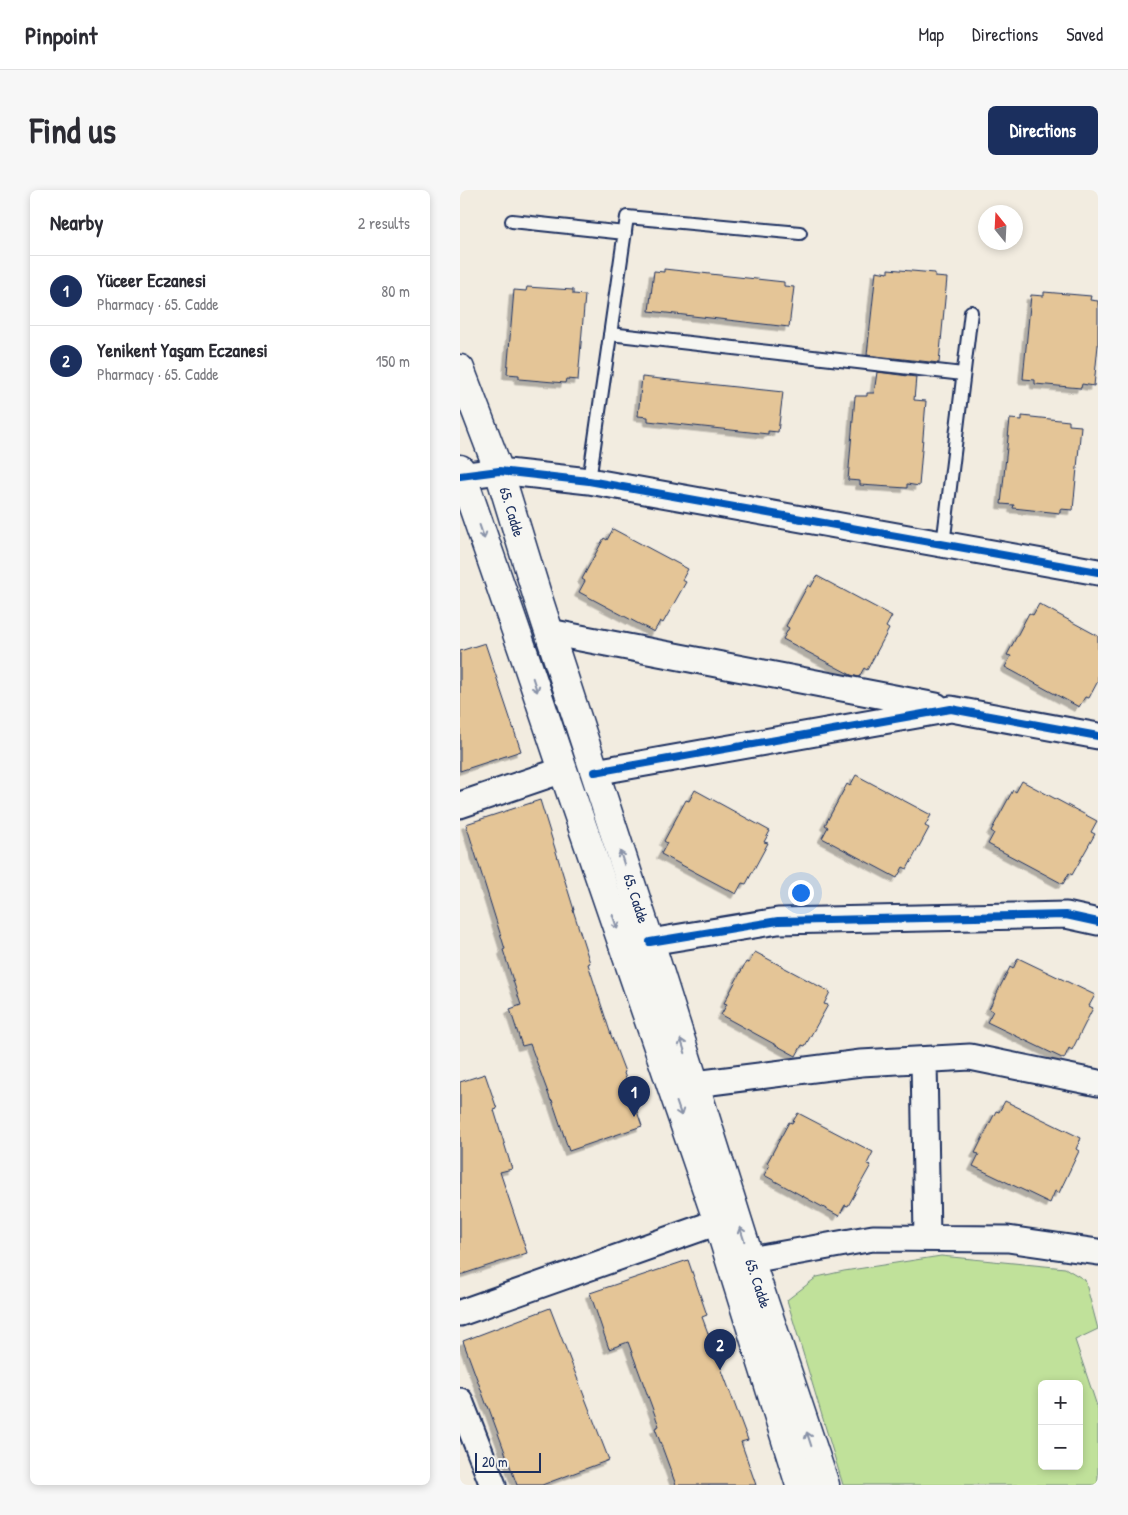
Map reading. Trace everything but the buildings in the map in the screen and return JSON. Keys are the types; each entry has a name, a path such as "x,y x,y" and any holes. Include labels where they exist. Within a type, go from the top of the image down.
{"main road":[{"name":"65. Cadde","path":"460,369 499,470 750,1260 824,1485"},
{"name":"65. Cadde","path":"461,474 524,650 562,770 718,1222 800,1485"}],"street":[{"path":"461,474 499,470 589,481 1098,572"},
{"path":"549,632 1098,736"},
{"path":"594,772 951,709"},
{"path":"460,805 562,770"},
{"path":"650,942 778,922 1066,914 1098,922"},
{"path":"695,1084 861,1063 970,1057 1098,1083"},
{"path":"924,1060 927,1238"},
{"path":"460,1312 718,1222"},
{"path":"750,1260 873,1238 1008,1238 1098,1251"},
{"path":"460,1401 492,1485"}],"lane":[{"path":"589,481 627,217 800,233"},
{"path":"512,221 624,233"},
{"path":"943,545 971,312"},
{"path":"610,334 963,374"}],"green space":[{"path":"941,1256 1065,1268 1085,1280 1098,1329 1075,1340 1098,1409 1098,1485 843,1485 787,1300 817,1277"}],"cycle path":[{"path":"460,476 499,471 589,481 1098,572"},
{"path":"595,772 951,709 1098,736"},
{"path":"650,942 778,921 1066,915 1098,922"}],"place":[{"name":"Yüceer Eczanesi","path":"634,1117"},
{"name":"Yenikent Yaşam Eczanesi","path":"720,1370"}]}
